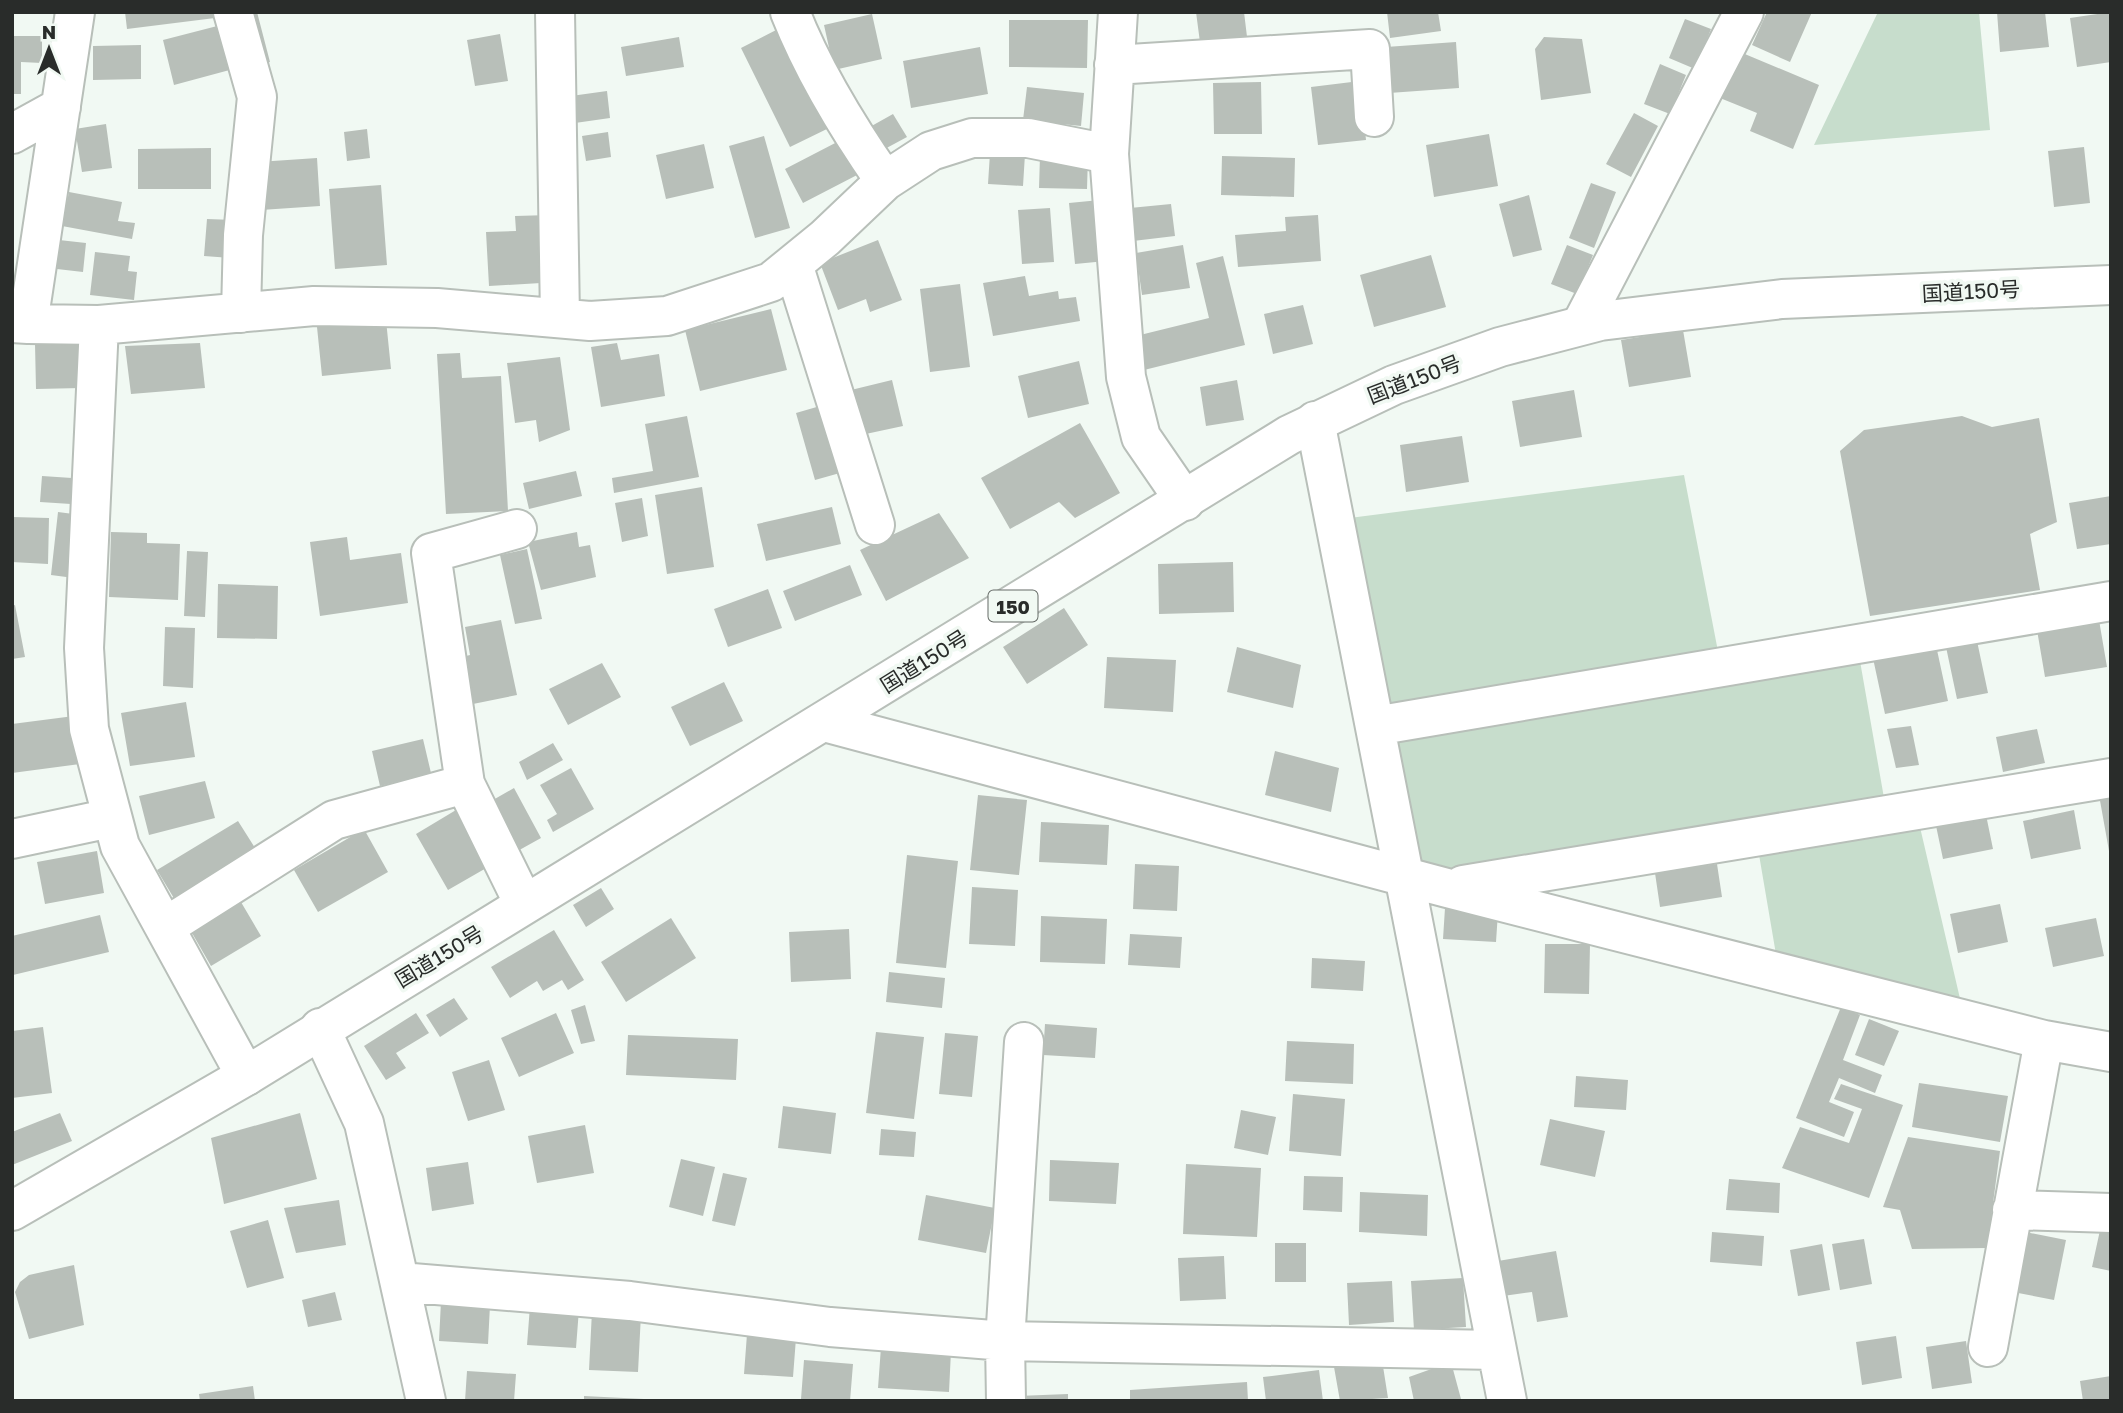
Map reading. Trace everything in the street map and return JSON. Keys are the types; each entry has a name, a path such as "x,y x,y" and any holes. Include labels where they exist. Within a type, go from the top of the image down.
{"main road":[{"path":"75,12 61,107 20,323 99,325 314,306 410,307 590,321 667,316 771,282 885,181 931,151 972,138 1028,138 1109,154"},
{"path":"233,12 257,97 243,235 241,313"},
{"path":"555,12 560,318"},
{"path":"790,12 805,49 846,125 885,181"},
{"path":"1118,12 1109,154 1126,377 1141,437 1185,501"},
{"path":"1581,326 1744,12"},
{"path":"1114,65 1370,49 1374,117"},
{"path":"12,134 61,107"},
{"path":"793,264 875,525"},
{"name":"国道150号","path":"12,1210 246,1076 320,1028 1315,421 1406,380 1500,347 1581,326 1783,299 2111,285"},
{"path":"99,325 84,648 89,729 111,818 121,846 246,1076"},
{"path":"1315,421 1507,1401"},
{"path":"517,529 431,553 465,783 524,904"},
{"path":"1375,726 2111,601"},
{"path":"824,722 1447,888 2044,1040 2111,1052"},
{"path":"1447,888 2111,778"},
{"path":"165,927 334,820 465,783"},
{"path":"12,839 111,818"},
{"path":"320,1028 364,1122 426,1401"},
{"path":"1988,1347 2044,1040"},
{"path":"1006,1401 1006,1341 1024,1042"},
{"path":"2012,1210 2111,1213"},
{"path":"400,1282 630,1301 830,1327 1006,1341 1496,1350"}],"green space":[{"path":"1878,12 1979,12 1990,130 1814,145"},
{"path":"1684,475 1721,667 1857,644 1887,815 1916,810 1965,1020 1779,972 1756,837 1404,876 1334,520"}],"building":[{"path":"125,12 214,12 215,18 127,29"},
{"path":"242,12 257,12 270,62 257,65"},
{"path":"1196,12 1244,12 1248,45 1201,50"},
{"path":"1387,12 1438,12 1441,31 1390,38"},
{"path":"1767,12 1812,12 1790,62 1752,45"},
{"path":"1997,12 2045,12 2049,47 2000,52"},
{"path":"2111,12 2111,62 2077,67 2070,18"},
{"path":"872,14 882,59 834,70 824,25"},
{"path":"1685,19 1711,29 1695,69 1669,58"},
{"path":"1009,20 1088,20 1087,68 1009,67"},
{"path":"225,24 237,68 174,85 163,40"},
{"path":"782,27 831,127 790,147 741,48"},
{"path":"500,34 508,81 475,86 467,40"},
{"path":"12,36 42,36 42,63 21,62 21,94 12,94"},
{"path":"679,37 684,67 626,76 621,47"},
{"path":"1544,37 1582,39 1591,93 1541,100 1535,49"},
{"path":"1456,42 1459,88 1389,93 1386,47"},
{"path":"141,45 141,79 93,80 93,46"},
{"path":"980,47 988,94 911,108 903,61"},
{"path":"1740,52 1819,85 1793,149 1750,131 1757,113 1720,98"},
{"path":"1660,64 1686,75 1670,114 1644,104"},
{"path":"1360,81 1366,140 1318,145 1311,87"},
{"path":"1261,82 1262,134 1214,134 1213,83"},
{"path":"1027,87 1084,93 1081,126 1023,120"},
{"path":"607,91 610,118 575,123 571,96"},
{"path":"1634,113 1658,126 1631,177 1606,164"},
{"path":"893,114 907,137 881,151 868,128"},
{"path":"106,124 112,168 82,172 75,129"},
{"path":"367,129 370,158 347,161 344,132"},
{"path":"608,132 611,157 586,161 582,136"},
{"path":"1489,134 1498,186 1434,197 1426,145"},
{"path":"764,136 790,228 755,238 729,146"},
{"path":"841,140 859,174 803,203 785,169"},
{"path":"704,144 714,188 666,199 656,155"},
{"path":"2084,147 2090,203 2054,207 2048,151"},
{"path":"211,148 211,189 138,189 138,149"},
{"path":"990,153 1025,154 1023,186 988,184"},
{"path":"1040,156 1088,156 1087,189 1039,188"},
{"path":"1222,156 1295,158 1294,197 1221,195"},
{"path":"317,158 320,206 261,210 258,162"},
{"path":"1591,183 1616,192 1594,248 1569,238"},
{"path":"381,185 387,265 335,269 329,189"},
{"path":"69,192 122,202 118,221 135,223 132,239 62,226"},
{"path":"1529,195 1542,250 1513,257 1499,204"},
{"path":"1100,200 1106,261 1075,264 1069,203"},
{"path":"1171,204 1175,236 1133,241 1130,208"},
{"path":"1050,208 1054,262 1022,264 1018,210"},
{"path":"550,215 541,283 489,286 486,232 516,231 515,216"},
{"path":"1318,215 1321,261 1238,267 1235,235 1286,231 1285,217"},
{"path":"207,219 234,220 231,258 204,256"},
{"path":"59,240 86,243 83,272 57,269"},
{"path":"878,240 902,300 870,312 866,299 838,310 820,263"},
{"path":"1183,245 1190,288 1142,295 1136,253"},
{"path":"1567,245 1593,255 1577,294 1551,284"},
{"path":"95,252 130,256 128,271 137,272 134,300 90,295"},
{"path":"1431,255 1446,307 1374,327 1360,275"},
{"path":"1223,256 1245,345 1144,370 1136,336 1209,318 1196,263"},
{"path":"1025,276 1029,296 1058,291 1059,299 1076,297 1080,321 993,336 983,283"},
{"path":"960,284 970,367 930,372 920,289"},
{"path":"1303,305 1313,344 1273,354 1264,314"},
{"path":"771,309 787,370 700,391 685,330"},
{"path":"386,320 391,369 322,376 317,327"},
{"path":"1683,330 1691,377 1629,387 1621,340"},
{"path":"80,343 81,388 36,389 35,344"},
{"path":"200,343 205,388 131,394 125,346"},
{"path":"617,343 621,360 659,354 665,396 601,407 591,347"},
{"path":"460,353 462,378 501,376 508,511 446,514 437,354"},
{"path":"560,357 570,430 539,442 536,420 515,423 507,363"},
{"path":"1079,361 1089,404 1028,418 1018,376"},
{"path":"892,380 903,426 861,435 851,390"},
{"path":"1237,380 1244,420 1206,426 1200,387"},
{"path":"1574,390 1582,437 1520,447 1512,401"},
{"path":"827,404 847,471 815,480 796,413"},
{"path":"687,416 699,477 614,493 612,478 653,471 645,424"},
{"path":"1962,416 1992,427 2039,418 2057,522 2030,534 2040,590 1870,616 1840,451 1864,430"},
{"path":"1080,423 1120,493 1075,518 1059,502 1010,529 981,478"},
{"path":"1462,436 1469,482 1406,492 1400,445"},
{"path":"576,471 582,496 529,509 523,483"},
{"path":"42,476 72,478 71,504 40,502"},
{"path":"702,487 714,567 667,574 655,495"},
{"path":"2111,496 2111,544 2077,549 2069,503"},
{"path":"642,498 648,536 622,542 615,503"},
{"path":"832,507 841,544 766,561 757,524"},
{"path":"58,512 81,515 74,578 51,575"},
{"path":"939,513 969,558 886,601 860,550"},
{"path":"12,517 49,518 48,564 12,562"},
{"path":"111,532 147,533 147,543 180,544 178,600 109,597"},
{"path":"577,532 579,547 590,545 596,577 541,590 528,542"},
{"path":"347,537 350,560 401,553 408,603 320,616 310,542"},
{"path":"527,549 542,619 515,624 500,555"},
{"path":"187,551 208,552 205,617 184,616"},
{"path":"1233,562 1234,612 1159,614 1158,564"},
{"path":"850,565 862,595 795,621 783,591"},
{"path":"218,584 278,586 277,639 217,638"},
{"path":"768,589 782,628 728,647 714,609"},
{"path":"15,605 25,657 12,659 12,606"},
{"path":"1064,608 1088,645 1027,684 1003,647"},
{"path":"501,620 517,695 468,705 458,658 470,655 465,627"},
{"path":"2099,620 2107,667 2045,677 2037,630"},
{"path":"165,627 195,628 193,688 163,686"},
{"path":"1934,636 1948,701 1885,714 1871,649"},
{"path":"1977,641 1988,693 1957,699 1946,647"},
{"path":"1237,647 1301,665 1293,708 1227,692"},
{"path":"1107,657 1176,660 1173,712 1104,708"},
{"path":"602,663 621,697 568,725 549,689"},
{"path":"724,682 743,721 690,746 671,707"},
{"path":"186,702 195,757 130,766 121,713"},
{"path":"74,716 80,764 12,773 12,724"},
{"path":"1911,726 1919,765 1896,768 1887,729"},
{"path":"2037,729 2045,763 2003,772 1996,737"},
{"path":"423,739 431,773 380,786 372,751"},
{"path":"553,743 563,760 527,780 519,762"},
{"path":"1275,751 1339,768 1331,812 1265,795"},
{"path":"571,768 594,809 553,832 547,820 557,814 540,785"},
{"path":"205,781 215,818 149,835 139,796"},
{"path":"514,788 541,838 514,853 486,804"},
{"path":"2111,792 2111,850 2109,851 2099,795"},
{"path":"978,795 1027,800 1019,875 970,870"},
{"path":"456,810 488,867 448,890 416,834"},
{"path":"1985,810 1993,849 1943,859 1935,821"},
{"path":"2074,810 2081,849 2031,859 2023,821"},
{"path":"238,821 257,851 175,900 157,870"},
{"path":"1041,822 1109,825 1107,865 1039,862"},
{"path":"364,829 388,872 318,912 294,870"},
{"path":"97,851 104,893 45,904 37,862"},
{"path":"907,855 958,861 946,968 896,963"},
{"path":"1135,864 1179,866 1177,911 1133,909"},
{"path":"1717,864 1722,897 1660,907 1655,873"},
{"path":"972,887 1018,890 1015,946 969,944"},
{"path":"601,888 614,909 586,927 573,905"},
{"path":"238,897 261,936 211,966 188,926"},
{"path":"2000,904 2008,942 1958,953 1950,914"},
{"path":"1445,908 1498,912 1496,942 1443,939"},
{"path":"100,915 109,952 13,975 12,936"},
{"path":"1041,916 1107,919 1105,964 1040,962"},
{"path":"671,918 696,958 626,1002 601,962"},
{"path":"2096,918 2104,956 2053,967 2045,928"},
{"path":"849,929 851,979 791,982 789,932"},
{"path":"554,930 584,980 568,990 562,980 543,991 537,981 510,998 491,967"},
{"path":"1130,934 1182,937 1180,968 1128,965"},
{"path":"1545,944 1590,944 1589,994 1544,993"},
{"path":"1312,958 1365,961 1363,991 1311,988"},
{"path":"889,972 945,978 942,1008 886,1002"},
{"path":"454,998 468,1019 440,1037 426,1015"},
{"path":"585,1005 595,1041 581,1044 571,1010"},
{"path":"1841,1007 1860,1015 1843,1060 1882,1075 1875,1093 1839,1078 1829,1102 1854,1112 1844,1137 1796,1118"},
{"path":"416,1013 429,1033 396,1053 406,1068 386,1080 364,1046"},
{"path":"556,1013 574,1053 519,1077 501,1038"},
{"path":"1869,1019 1899,1031 1884,1066 1855,1055"},
{"path":"1045,1024 1097,1028 1095,1058 1043,1055"},
{"path":"43,1027 52,1093 12,1098 12,1031"},
{"path":"876,1032 924,1037 914,1119 866,1113"},
{"path":"945,1033 978,1036 972,1097 939,1094"},
{"path":"628,1035 738,1039 736,1080 626,1075"},
{"path":"1287,1041 1354,1044 1353,1084 1285,1081"},
{"path":"489,1060 505,1110 468,1121 452,1072"},
{"path":"1576,1076 1628,1080 1626,1110 1574,1107"},
{"path":"1919,1083 2008,1096 2000,1142 1912,1127"},
{"path":"1841,1084 1903,1105 1869,1198 1782,1168 1800,1127 1849,1143 1862,1109 1834,1099"},
{"path":"1293,1094 1345,1099 1341,1156 1289,1151"},
{"path":"783,1106 836,1113 831,1154 778,1148"},
{"path":"1241,1110 1276,1117 1268,1155 1234,1148"},
{"path":"60,1113 72,1141 12,1165 12,1132"},
{"path":"300,1113 317,1179 224,1204 211,1138"},
{"path":"1550,1119 1605,1131 1595,1177 1540,1165"},
{"path":"585,1125 594,1173 537,1183 528,1136"},
{"path":"881,1129 916,1132 914,1157 879,1155"},
{"path":"1908,1137 2000,1151 1987,1248 1912,1249 1900,1210 1883,1207"},
{"path":"681,1159 715,1167 703,1216 669,1207"},
{"path":"1050,1160 1119,1163 1116,1204 1049,1201"},
{"path":"468,1162 474,1204 432,1211 426,1168"},
{"path":"1186,1164 1261,1168 1257,1237 1183,1234"},
{"path":"723,1173 747,1178 735,1226 712,1221"},
{"path":"1304,1176 1343,1177 1342,1212 1303,1210"},
{"path":"1729,1179 1780,1183 1779,1213 1726,1210"},
{"path":"1360,1192 1428,1195 1427,1236 1359,1232"},
{"path":"926,1195 995,1208 986,1253 918,1240"},
{"path":"339,1200 346,1245 296,1253 284,1208"},
{"path":"268,1220 284,1278 247,1288 230,1231"},
{"path":"2102,1221 2111,1223 2111,1271 2092,1267"},
{"path":"1712,1232 1764,1236 1762,1266 1710,1262"},
{"path":"2025,1232 2066,1240 2054,1300 2013,1292"},
{"path":"1864,1239 1872,1284 1840,1290 1832,1244"},
{"path":"1275,1243 1306,1243 1306,1282 1275,1282"},
{"path":"1822,1244 1830,1290 1798,1296 1790,1250"},
{"path":"1556,1251 1568,1317 1537,1322 1532,1292 1503,1296 1498,1261"},
{"path":"1224,1256 1226,1299 1180,1301 1178,1258"},
{"path":"74,1265 84,1325 29,1339 15,1292 20,1282 29,1275"},
{"path":"1463,1278 1466,1327 1414,1330 1411,1281"},
{"path":"1392,1281 1394,1322 1349,1325 1347,1283"},
{"path":"335,1292 342,1320 308,1327 302,1300"},
{"path":"441,1301 490,1305 488,1344 439,1341"},
{"path":"530,1306 579,1309 576,1348 527,1345"},
{"path":"592,1311 641,1314 638,1372 589,1370"},
{"path":"747,1334 796,1338 793,1377 744,1374"},
{"path":"1896,1336 1902,1378 1862,1385 1856,1342"},
{"path":"1966,1341 1972,1383 1932,1389 1926,1347"},
{"path":"881,1347 951,1351 949,1392 878,1388"},
{"path":"804,1360 853,1364 850,1401 801,1399"},
{"path":"1382,1360 1388,1398 1340,1401 1334,1367"},
{"path":"1451,1362 1461,1399 1414,1401 1409,1377"},
{"path":"1319,1370 1323,1401 1266,1401 1263,1377"},
{"path":"467,1371 516,1374 514,1401 465,1401"},
{"path":"2111,1376 2111,1401 2083,1401 2080,1381"},
{"path":"1247,1382 1248,1401 1130,1401 1130,1390"},
{"path":"253,1386 255,1401 200,1401 199,1394"},
{"path":"1068,1394 1068,1401 1018,1401 1018,1396"},
{"path":"584,1396 644,1399 644,1401 584,1401"}]}
